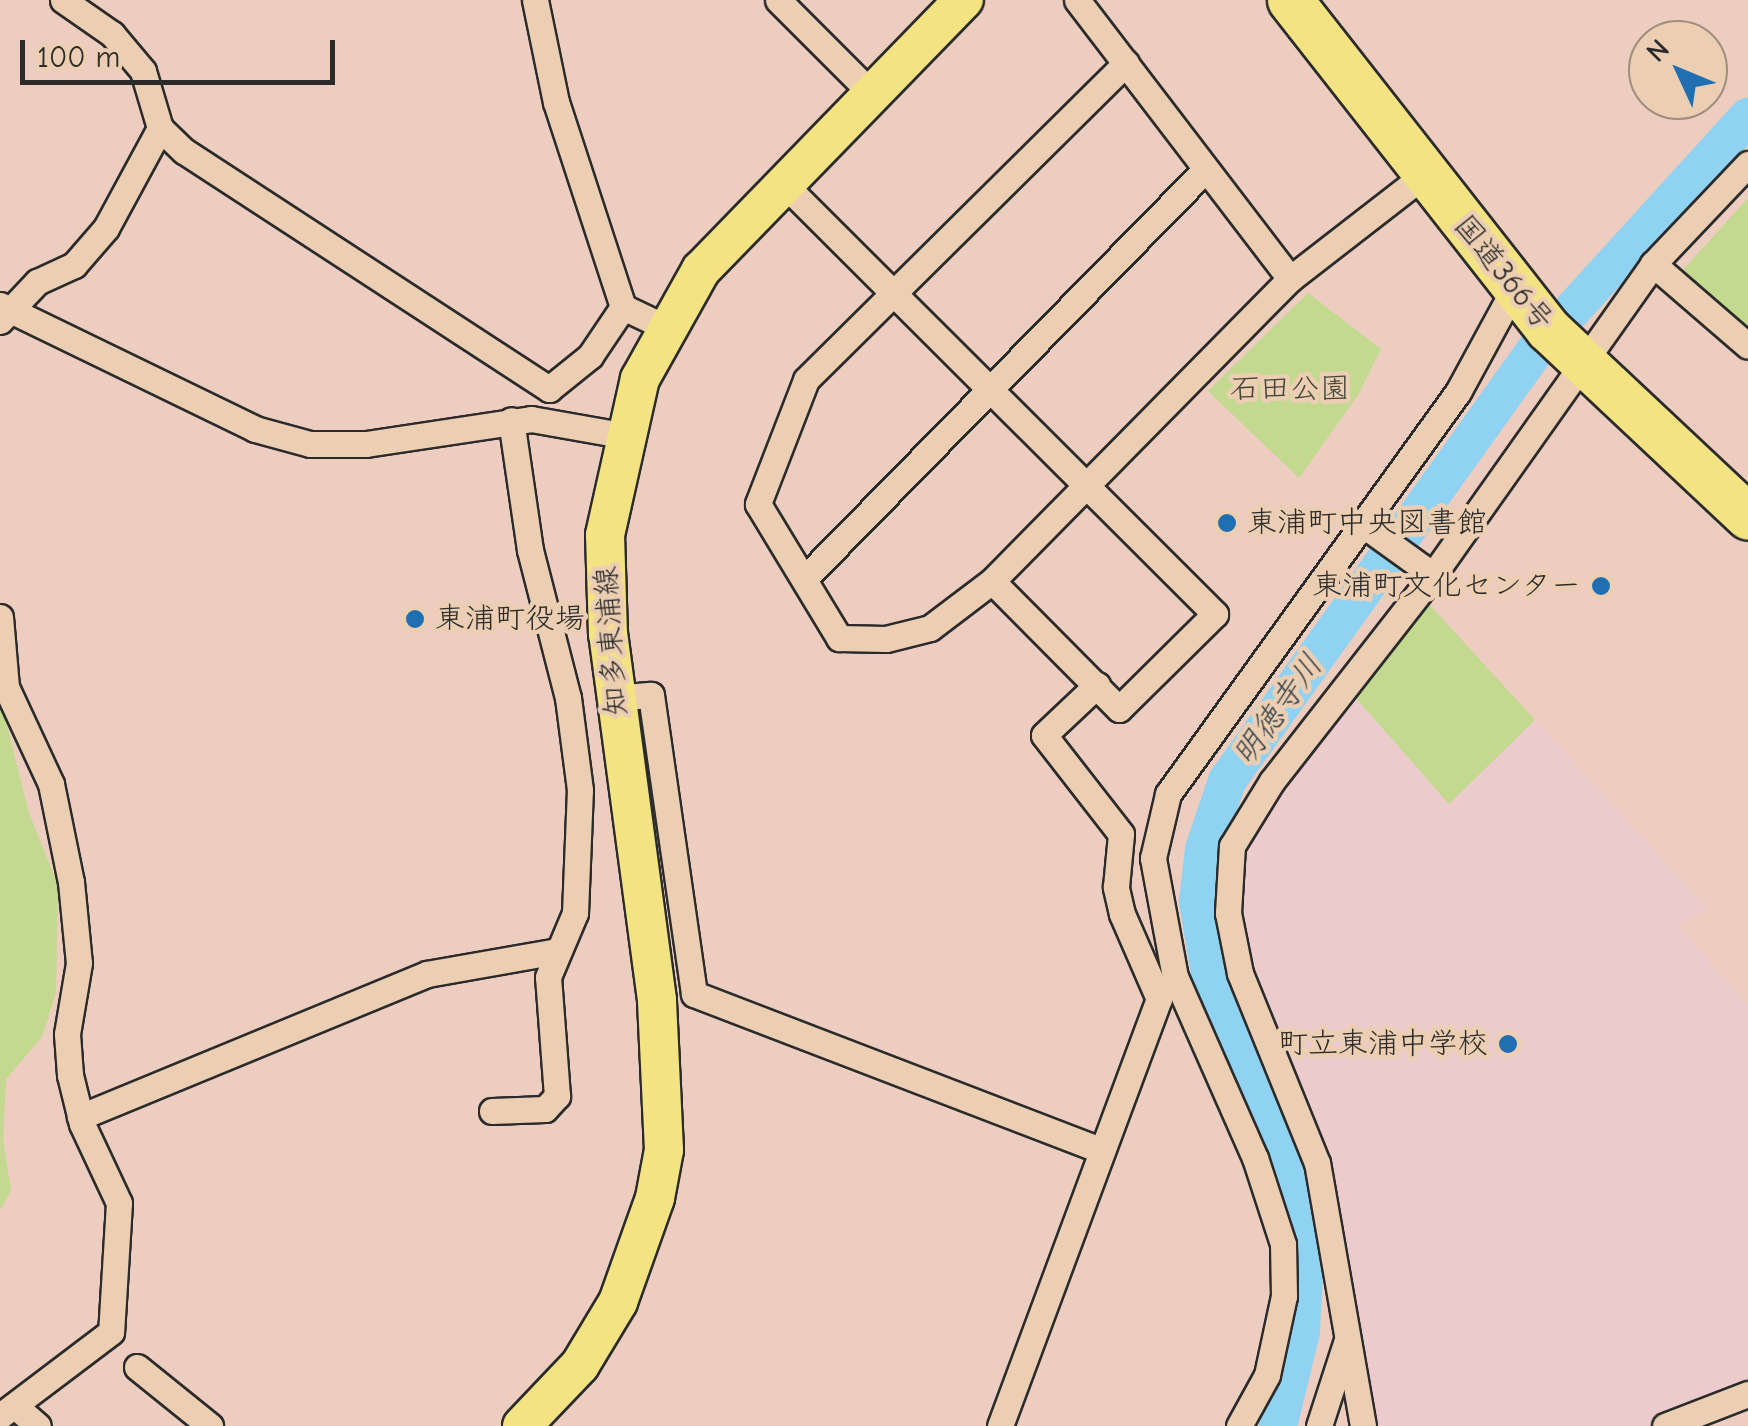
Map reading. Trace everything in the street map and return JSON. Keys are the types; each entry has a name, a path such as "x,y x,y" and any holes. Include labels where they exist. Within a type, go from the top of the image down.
{"highway":[{"name":"国道366号","path":"1290,0 1520,297 1575,358 1748,517"}],"main road":[{"name":"知多東浦線","path":"522,1426 580,1365 618,1302 655,1198 664,1150 657,1000 614,698 605,535 622,435 665,327 701,270 964,0"}],"street":[{"path":"64,0 112,34 143,71 160,128 184,151 550,389 590,356 623,307"},
{"path":"535,0 556,102 623,307 665,327"},
{"path":"778,0 872,94"},
{"path":"1077,0 1290,279"},
{"path":"1126,63 806,380 758,504 839,638 870,639 930,628 992,581 1290,279 1424,175"},
{"path":"160,128 106,228 74,265 37,282 3,312 255,428 310,444 366,444 510,420 622,435"},
{"path":"1363,1426 1350,1326 1317,1163 1241,974 1228,912 1232,846 1272,781 1432,576 1575,358 1653,264 1748,164"},
{"path":"806,578 1205,170"},
{"path":"784,184 1216,614 1119,710 992,581"},
{"path":"1653,264 1748,346"},
{"path":"1239,1426 1266,1374 1284,1296 1283,1244 1255,1158 1175,977 1153,858 1168,794 1458,392 1520,297"},
{"path":"492,1111 545,1109 557,1096 548,977 575,913 580,790 568,698 530,550 510,420"},
{"path":"1362,524 1432,576"},
{"path":"0,617 6,686 51,784 70,882 79,964 67,1034 80,1116 118,1203 115,1313 110,1332 8,1411 38,1426"},
{"path":"1000,1426 1159,1000 1122,914 1116,888 1122,834 1044,735 1097,685"},
{"path":"614,698 651,695 694,994 1102,1151"},
{"path":"80,1116 427,974 558,951"},
{"path":"1319,1426 1350,1326"},
{"path":"137,1367 210,1426"},
{"path":"1665,1426 1748,1394"}],"shaded area":[{"name":"町立東浦中学校","path":"1419,593 1707,908 1678,926 1748,1006 1748,1394 1665,1426 1363,1426 1338,1255 1240,973 1232,846"}],"green space":[{"path":"1748,198 1748,331 1682,271"},
{"name":"石田公園","path":"1308,293 1381,349 1358,395 1299,478 1208,391"},
{"path":"1419,593 1535,720 1449,804 1347,688"},
{"path":"0,697 29,813 58,885 56,993 42,1037 6,1079 3,1139 11,1191 0,1210"}],"waterway":[{"name":"明徳寺川","path":"1278,1426 1301,1332 1305,1249 1298,1179 1211,980 1198,901 1204,849 1227,781 1534,352 1748,117"}],"place":[{"name":"東浦町中央図書館","path":"1227,523"},
{"name":"東浦町文化センター","path":"1601,586"},
{"name":"東浦町役場","path":"415,619"},
{"name":"町立東浦中学校","path":"1508,1044"}]}
